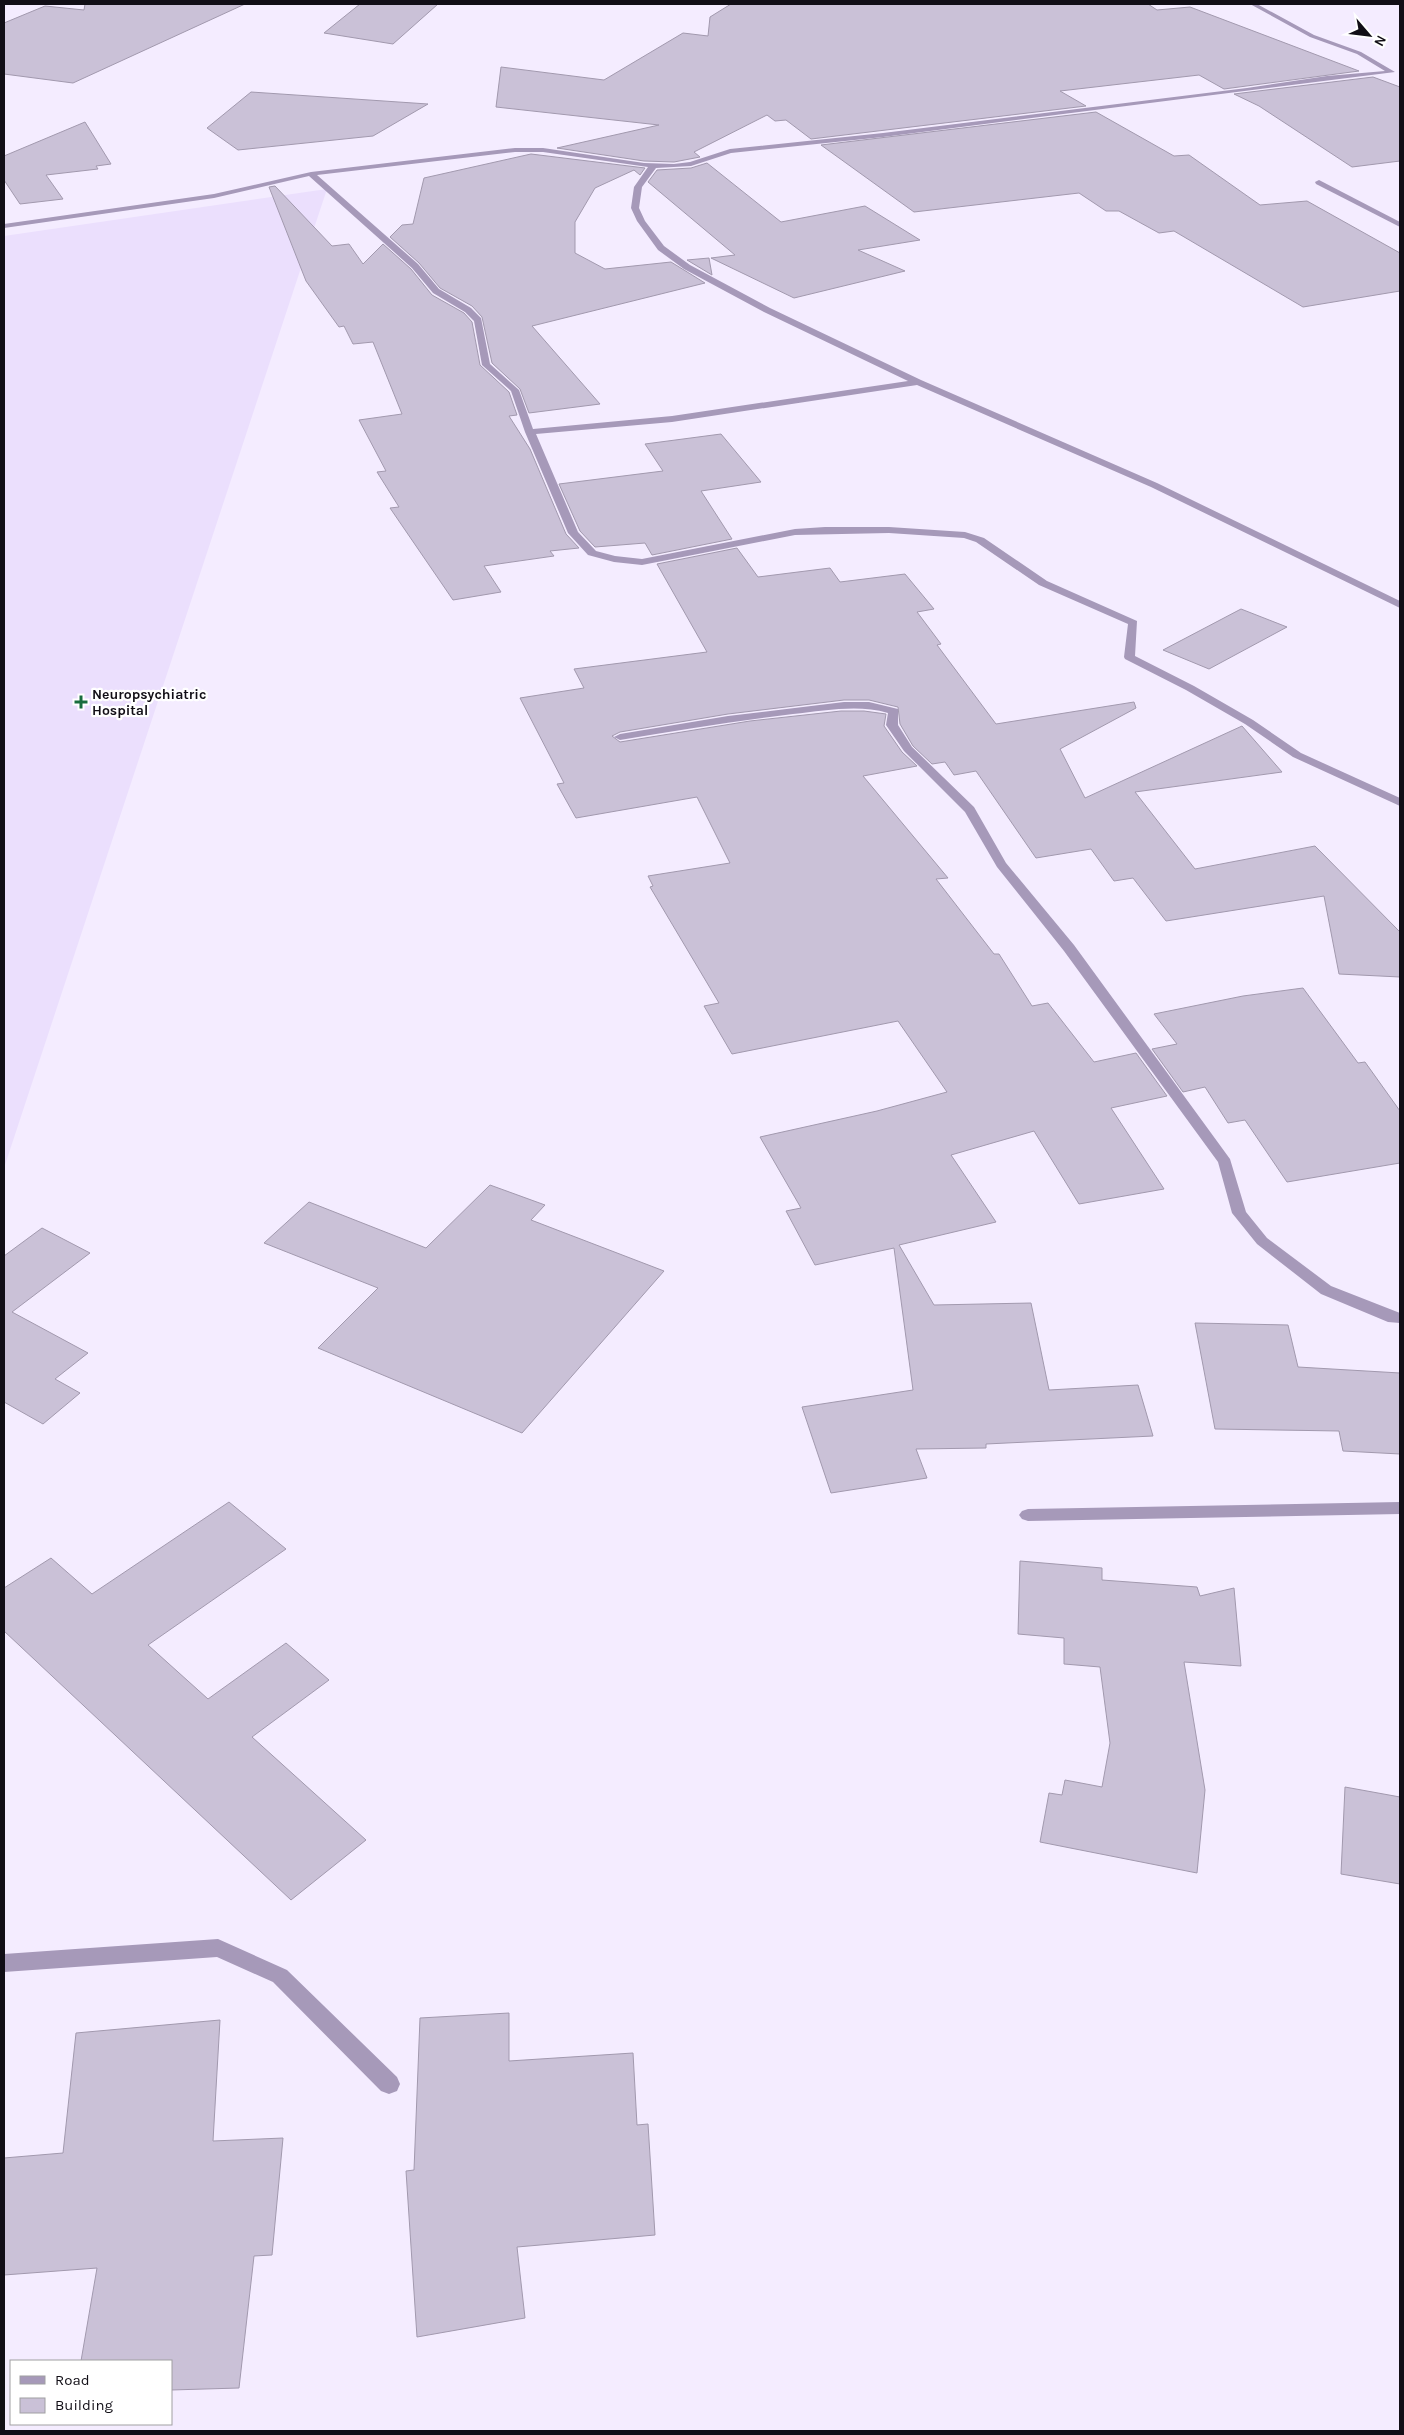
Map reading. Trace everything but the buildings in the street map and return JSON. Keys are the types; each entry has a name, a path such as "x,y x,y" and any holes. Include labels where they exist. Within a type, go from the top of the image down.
{"street":[{"path":"1253,4 1312,36 1359,54 1400,75"},
{"path":"4,226 214,196 311,174 520,150 552,151 653,166 691,164 730,151 883,135 1228,93 1327,78 1392,72"},
{"path":"653,166 638,187 635,208 641,221 661,248 723,288 918,382 1154,485 1400,605"},
{"path":"311,174 415,266 436,291 468,310 478,320 486,365 515,390 530,432 574,533 592,553 614,559 642,562 795,532 826,530 889,530 965,535 980,540 1043,583 1133,623 1129,657 1190,688 1249,722 1297,755 1400,802"},
{"path":"1319,182 1400,225"},
{"path":"530,432 672,419 918,382"},
{"path":"620,737 764,714 837,706 879,706 894,711 892,725 908,749 970,810 1001,864 1069,948 1225,1162 1239,1213 1262,1242 1326,1290 1394,1318 1400,1318"},
{"path":"1028,1515 1400,1508"},
{"path":"4,1963 218,1948 280,1976 388,2084"}],"shaded area":[{"name":"Neuropsychiatric Hospital","path":"327,189 4,1168 4,236"}],"place":[{"name":"Neuropsychiatric Hospital","path":"81,702"}]}
